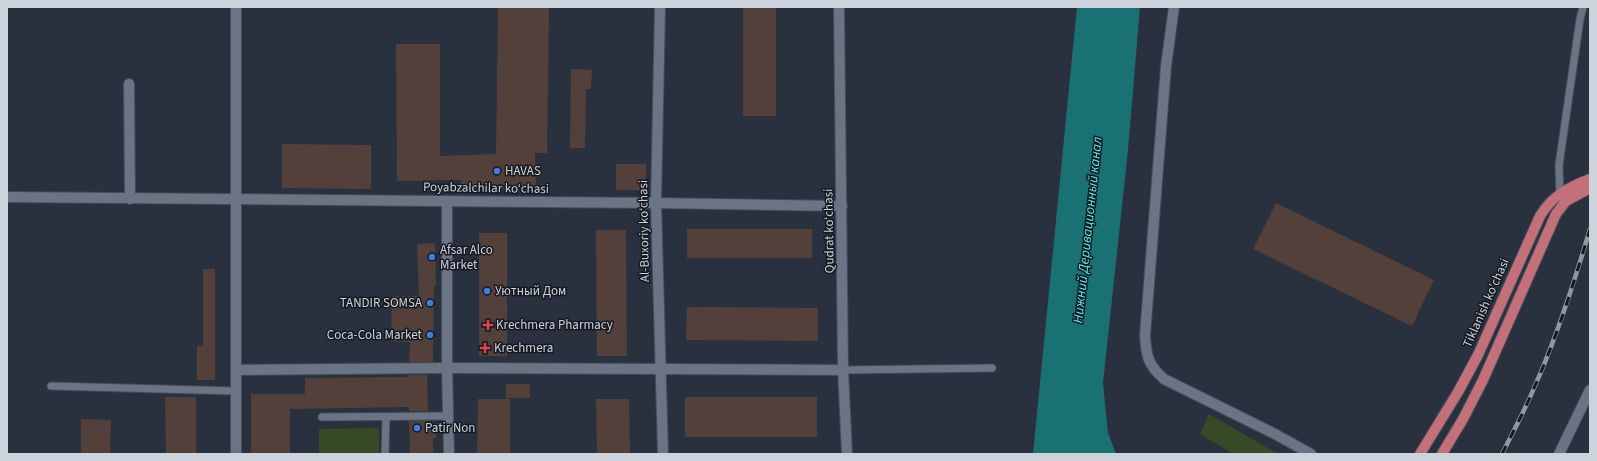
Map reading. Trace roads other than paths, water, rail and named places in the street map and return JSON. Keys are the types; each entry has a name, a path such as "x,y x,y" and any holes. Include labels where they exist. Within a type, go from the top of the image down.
{"main road":[{"name":"Tiklanish ko'chasi","path":"1420,454 1458,392 1478,355 1540,216 1549,204 1560,194 1569,188 1590,179"},
{"path":"1442,454 1463,419 1483,380 1552,222 1560,208 1570,198 1590,188"}],"street":[{"path":"236,7 236,454"},
{"name":"Al-Buxoriy ko‘chasi","path":"660,7 656,203 663,454"},
{"name":"Qudrat ko‘chasi","path":"839,7 844,370 847,454"},
{"path":"1174,7 1166,66 1145,335 1147,359 1154,370 1164,379 1275,434 1311,454"},
{"path":"129,84 130,199"},
{"name":"Poyabzalchilar ko‘chasi","path":"7,197 842,206"},
{"path":"447,201 447,368 450,454"},
{"path":"236,370 447,368 844,370"},
{"path":"1558,454 1590,390"}],"lane":[{"path":"1560,208 1559,165 1583,7"},
{"path":"844,370 992,368"},
{"path":"51,386 236,391"},
{"path":"322,417 448,416"},
{"path":"385,454 386,417"}],"water":[{"name":"Нижний Деривационный канал","path":"1077,7 1140,7 1128,150 1103,383 1108,433 1116,454 1033,454"}],"railway":[{"path":"1502,454 1527,404 1558,330 1590,229"}],"place":[{"name":"HAVAS","path":"497,171"},
{"name":"Afsar Alco Market","path":"432,257"},
{"name":"Уютный Дом","path":"487,291"},
{"name":"TANDIR SOMSA","path":"430,303"},
{"name":"Krechmera Pharmacy","path":"488,325"},
{"name":"Coca-Cola Market","path":"430,335"},
{"name":"Krechmera","path":"485,348"},
{"name":"Patir Non","path":"417,428"}]}
